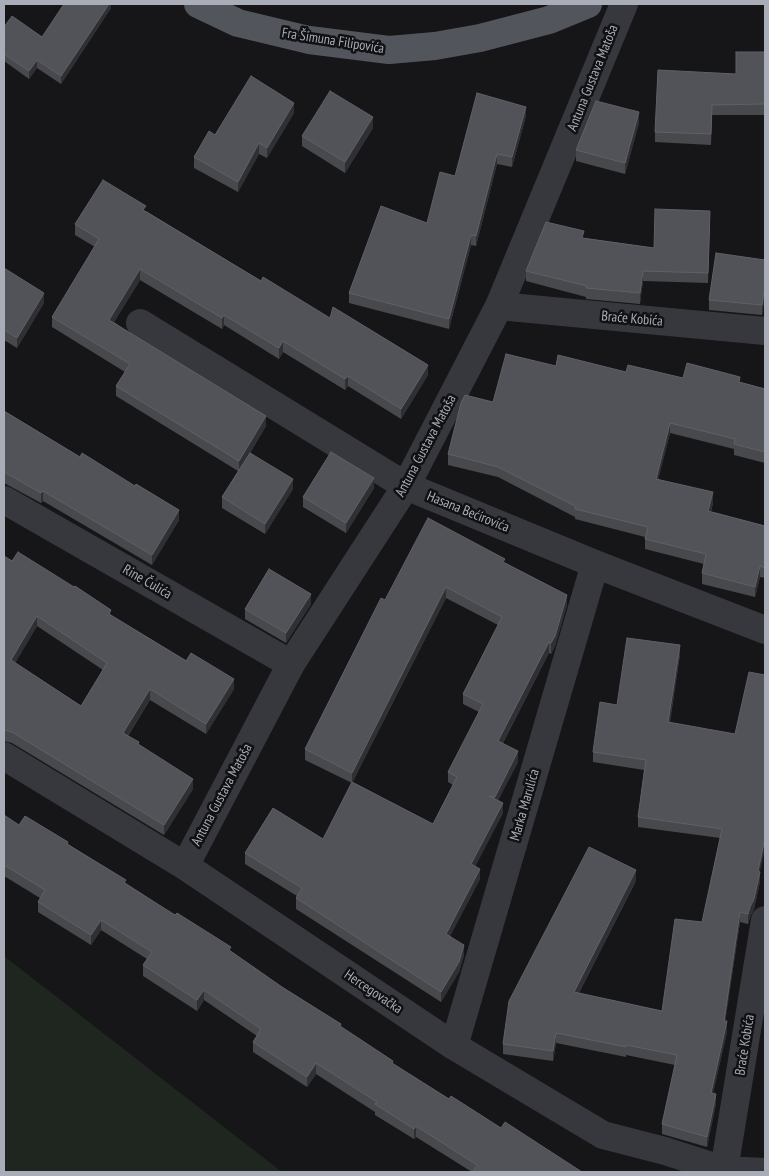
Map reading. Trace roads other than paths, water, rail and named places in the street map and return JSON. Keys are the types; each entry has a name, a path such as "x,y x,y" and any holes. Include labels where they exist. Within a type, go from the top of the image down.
{"main road":[{"name":"Fra Šimuna Filipovića","path":"198,4 238,23 309,40 390,50 434,46 480,38 549,20 588,4"}],"street":[{"name":"Antuna Gustava Matoša","path":"185,866 291,664 406,486 499,306 624,4"},
{"name":"Braće Kobića","path":"499,306 765,331"},
{"name":"Hasana Bećirovića","path":"140,323 406,486 595,564 765,630"},
{"name":"Rine Čulića","path":"4,500 291,664"},
{"name":"Marka Marulića","path":"454,1046 595,564"},
{"name":"Hercegovačka","path":"4,756 185,866 454,1046 603,1135 665,1151 724,1170 765,1172"},
{"name":"Braće Kobića","path":"724,1170 765,920"}]}
